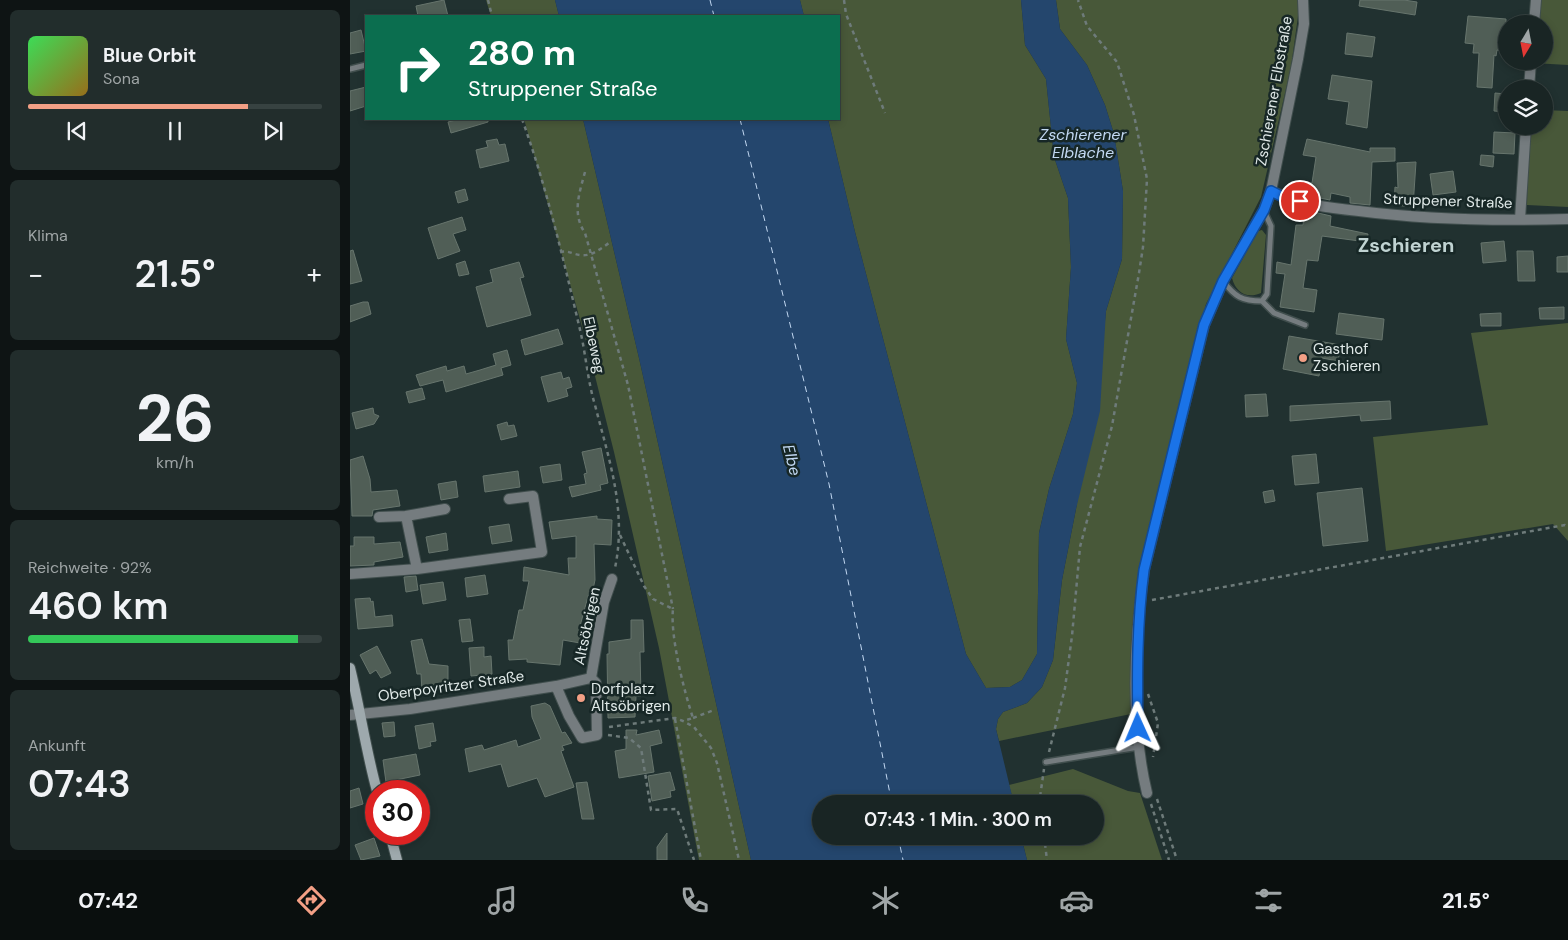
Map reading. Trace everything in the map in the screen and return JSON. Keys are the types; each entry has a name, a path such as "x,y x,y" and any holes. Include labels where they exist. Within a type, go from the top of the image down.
{"street":[{"path":"1535,15 1536,0"},
{"name":"Zschierener Elbstraße","path":"1151,793 1139,747 1137,662 1139,604 1144,570 1204,325 1223,281 1264,210 1271,191 1298,60 1304,24 1305,1"},
{"path":"1520,219 1525,135"},
{"name":"Struppener Straße","path":"1271,191 1287,199 1326,207 1412,218 1568,219"},
{"path":"350,574 417,569 542,552 533,496 509,500"},
{"path":"379,517 406,516 445,509"},
{"path":"406,516 417,569"},
{"name":"Altsöbrigen","path":"591,678 604,602 612,579"},
{"path":"350,668 374,780"},
{"name":"Altsöbrigen","path":"556,686 591,678"},
{"name":"Altsöbrigen","path":"591,678 596,683 597,732"},
{"path":"556,686 569,716 582,738 597,732"},
{"name":"Oberpoyritzer Straße","path":"350,715 410,709 556,686"},
{"path":"393,845 397,860"}],"lane":[{"path":"350,69 365,65"},
{"path":"1262,301 1267,294 1271,226 1264,210"},
{"path":"1223,281 1234,295 1252,301 1262,301 1274,313 1305,325"},
{"path":"1046,762 1139,747"}],"path":[{"path":"488,0 492,15"},
{"path":"844,0 846,14 886,113"},
{"path":"1040,795 1042,777 1064,696 1072,636 1080,547 1112,426 1139,273 1143,247 1147,179 1134,115 1118,62 1102,46 1087,26 1078,0"},
{"name":"Elbeweg","path":"522,120 560,252 581,336 594,404 606,439 617,491 619,534 612,579"},
{"path":"585,172 578,197 577,222 585,233 628,386 674,609 672,619 685,696 693,718"},
{"path":"560,252 568,250 578,255 590,255 609,242"},
{"path":"1139,604 1147,600 1565,525 1568,527"},
{"path":"619,534 644,586 653,599 674,609"},
{"path":"1148,693 1158,724 1153,762"},
{"path":"683,720 714,710"},
{"path":"597,732 675,718 683,720 694,727 711,748 717,763 739,860"},
{"path":"675,718 701,860"},
{"path":"597,732 629,738 641,748 651,810 677,809 694,860"},
{"path":"1151,793 1168,860"},
{"path":"1151,793 1177,860"},
{"path":"1045,845 1047,860"}],"green space":[{"path":"486,0 555,0 559,15 491,15"},
{"path":"800,0 1021,0 1025,45 1046,79 1054,157 1068,198 1071,267 1066,339 1077,383 1073,414 1049,489 1039,533 1037,654 1022,680 1010,687 986,688 966,654 855,232 828,120 840,120 840,15 804,15"},
{"path":"1056,0 1298,0 1299,9 1291,67 1261,197 1206,304 1175,420 1140,569 1132,641 1131,714 999,741 996,729 998,719 1003,712 1027,703 1042,687 1053,660 1062,580 1076,509 1103,341 1106,311 1122,259 1123,191 1114,134 1105,105 1087,65 1060,29"},
{"path":"1540,0 1568,0 1568,65 1553,64 1553,15 1538,15"},
{"path":"1553,110 1568,111 1568,207 1527,205 1528,135 1553,135"},
{"path":"524,120 583,120 639,358 751,860 699,860 659,648 588,348"},
{"path":"1262,230 1266,235 1261,293 1247,295 1236,288 1232,278 1258,231"},
{"path":"1568,323 1568,541 1553,524 1386,551 1373,437 1488,425 1471,333"},
{"path":"1073,769 1128,791 1140,793 1162,860 1027,860 1023,845 1104,845 1104,795 1012,795 1009,785"}],"water":[{"path":"555,0 800,0 804,15 559,15"},
{"path":"1021,0 1056,0 1060,29 1087,65 1105,105 1114,134 1123,191 1122,259 1106,311 1100,411 1076,509 1062,580 1053,660 1042,687 1027,703 1003,712 998,719 996,729 1012,795 812,795 812,845 1023,845 1027,860 751,860 639,358 583,120 828,120 855,232 966,654 986,688 1010,687 1022,680 1037,654 1039,533 1049,489 1073,414 1077,383 1066,339 1071,267 1068,198 1054,157 1046,79 1025,45"}],"building":[{"path":"444,0 448,15 418,15 416,6"},
{"path":"1360,0 1404,0 1417,2 1415,15 1359,6"},
{"path":"1468,16 1498,18 1498,50 1496,56 1494,55 1492,88 1477,87 1479,53 1473,53 1474,44 1465,43"},
{"path":"361,30 365,51 350,54 350,33"},
{"path":"1347,33 1375,37 1372,57 1345,54"},
{"path":"1332,75 1372,81 1367,128 1346,124 1349,102 1328,99"},
{"path":"365,87 365,106 350,111 350,91"},
{"path":"1495,93 1498,93 1498,111 1494,111"},
{"path":"456,120 488,120 488,122 451,133 448,122"},
{"path":"1494,132 1498,132 1498,135 1515,135 1514,154 1493,153"},
{"path":"497,139 499,145 505,144 509,161 480,168 476,150 488,147 486,141"},
{"path":"1307,139 1370,152 1370,148 1395,148 1395,161 1372,162 1370,205 1350,203 1350,197 1331,193 1330,200 1299,194 1301,181 1312,183 1316,157 1303,155"},
{"path":"1481,155 1494,156 1493,167 1480,165"},
{"path":"1416,162 1413,207 1394,205 1395,187 1398,188 1397,163"},
{"path":"1453,171 1456,192 1433,195 1430,174"},
{"path":"465,189 468,200 458,203 455,192"},
{"path":"1305,210 1331,216 1330,226 1368,234 1367,242 1322,236 1318,261 1307,260 1303,288 1317,290 1314,312 1280,307 1285,274 1276,273 1277,262 1291,265 1296,225 1303,225"},
{"path":"462,217 466,230 453,234 460,251 438,259 428,228"},
{"path":"1504,241 1506,261 1483,263 1481,243"},
{"path":"353,250 362,281 350,284 350,251"},
{"path":"1517,251 1533,251 1535,281 1518,281"},
{"path":"1568,256 1568,272 1557,272 1557,257"},
{"path":"465,261 469,274 459,276 456,264"},
{"path":"519,262 524,277 520,278 531,315 487,327 476,287 493,282 490,270"},
{"path":"368,302 371,314 350,322 350,306"},
{"path":"1564,307 1564,319 1540,319 1539,308"},
{"path":"1339,313 1384,319 1382,340 1336,334"},
{"path":"1501,313 1501,326 1481,326 1480,314"},
{"path":"558,329 563,344 525,355 521,340"},
{"path":"1289,336 1341,345 1338,361 1322,358 1319,376 1283,369"},
{"path":"507,350 511,365 501,368 503,375 446,392 443,380 420,386 416,375 446,366 447,371 464,366 466,374 496,365 493,354"},
{"path":"561,372 563,379 569,377 572,387 566,389 568,396 548,402 541,377"},
{"path":"422,388 425,399 409,403 406,392"},
{"path":"1266,394 1268,416 1246,417 1245,395"},
{"path":"1390,401 1391,419 1361,421 1360,415 1290,421 1290,406"},
{"path":"373,408 374,414 379,416 374,424 356,429 352,413"},
{"path":"507,422 508,426 514,425 517,436 501,440 497,425"},
{"path":"601,448 608,483 600,485 601,490 572,497 569,487 586,484 584,474 587,473 582,452"},
{"path":"1316,454 1319,483 1295,485 1292,456"},
{"path":"363,456 370,479 371,492 397,490 400,506 373,510 372,516 352,516 350,460"},
{"path":"560,464 562,480 543,483 540,467"},
{"path":"518,471 520,487 485,492 483,476"},
{"path":"456,481 458,497 441,500 438,484"},
{"path":"1362,488 1368,541 1323,546 1317,493"},
{"path":"1273,490 1275,501 1265,503 1263,492"},
{"path":"597,516 597,519 612,520 611,545 594,544 595,580 592,594 589,593 580,626 584,627 580,643 563,640 560,665 527,662 527,659 509,660 508,640 513,640 519,610 523,610 529,581 523,581 524,567 569,575 568,558 576,558 576,536 552,539 549,522"},
{"path":"509,524 512,541 492,544 489,527"},
{"path":"446,533 448,550 429,553 426,537"},
{"path":"354,537 374,537 374,544 400,542 403,557 374,562 374,565 350,566 350,546 354,546"},
{"path":"485,575 488,594 467,597 465,578"},
{"path":"416,576 418,590 406,592 404,577"},
{"path":"443,582 446,600 423,604 420,585"},
{"path":"370,598 371,602 373,601 375,617 392,615 393,626 358,629 355,599"},
{"path":"470,619 473,641 462,642 459,620"},
{"path":"631,620 643,620 644,652 640,652 641,696 636,696 635,717 608,718 607,654 609,654 609,642 631,639"},
{"path":"422,639 429,664 448,666 448,690 422,692 421,674 417,674 411,641"},
{"path":"377,646 391,673 381,678 376,670 370,674 360,655"},
{"path":"484,647 484,657 491,656 492,674 471,676 469,648"},
{"path":"545,703 550,706 562,733 565,732 572,743 562,746 564,750 561,751 574,787 545,797 537,778 508,787 501,764 469,772 465,749 482,745 484,750 516,740 518,747 541,739 532,717 531,706"},
{"path":"394,722 395,736 384,737 382,723"},
{"path":"433,723 436,741 430,742 431,746 419,749 415,726"},
{"path":"626,730 637,730 636,735 659,730 662,743 650,746 654,772 619,778 615,751 626,749"},
{"path":"416,754 420,775 386,780 383,760"},
{"path":"670,772 675,790 670,791 671,797 652,801 648,776"},
{"path":"587,782 594,819 582,819 576,783"},
{"path":"359,788 363,804 350,808 350,791"},
{"path":"667,833 667,860 657,860 657,847"},
{"path":"365,841 365,845 376,845 380,856 361,860 355,845"}],"ferry route":[{"path":"710,0 714,15"},
{"path":"740,120 829,484 890,795"},
{"path":"900,845 903,860"}],"place":[{"name":"Gasthof Zschieren","path":"1303,358"},
{"name":"Dorfplatz Altsöbrigen","path":"581,698"}],"district":[{"name":"Zschieren","path":"1406,245"}],"route":[{"path":"1138,728 1137,662 1139,604 1144,570 1204,325 1223,281 1264,210 1271,191 1287,199 1300,201"}],"water label":[{"name":"Zschierener Elblache","path":"1083,143"},
{"name":"Elbe","path":"792,460"}]}
